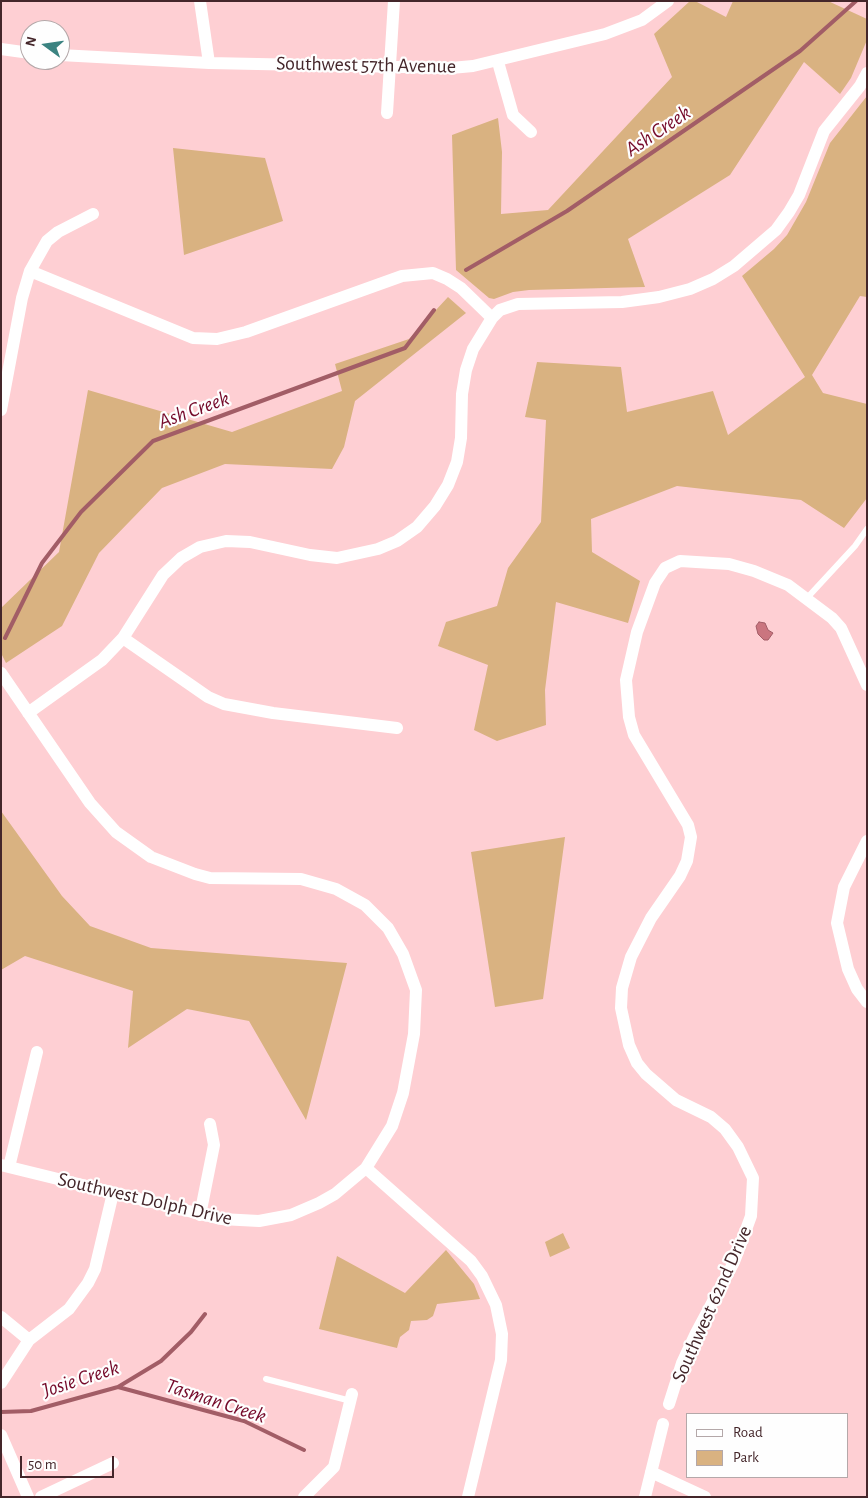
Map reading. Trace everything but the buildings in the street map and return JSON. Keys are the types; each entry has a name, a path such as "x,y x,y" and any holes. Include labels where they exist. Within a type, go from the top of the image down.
{"street":[{"path":"200,1 209,63"},
{"path":"387,113 394,1"},
{"name":"Southwest 57th Avenue","path":"70,56 209,63 451,68 498,62 605,34 642,20 665,4"},
{"path":"1,49 20,52"},
{"path":"498,62 513,115 531,132"},
{"path":"28,713 102,660 122,638 163,574 181,558 200,547 226,541 250,542 310,555 337,558 378,549 397,541 417,527 435,506 448,485 458,462 462,438 462,394 466,370 473,349 492,318 500,310 518,304 622,302 659,297 690,289 713,279 734,266 776,230 789,212 799,195 824,131 860,86 867,73"},
{"path":"1,410 22,298 30,271 47,241 58,232 93,214"},
{"path":"30,271 193,338 217,339 246,332 402,276 433,273 461,288 492,318"},
{"name":"Southwest 62nd Drive","path":"669,1404 682,1363 734,1262 740,1246 751,1216 753,1178 738,1147 725,1129 711,1117 676,1100 646,1074 637,1063 629,1045 621,1008 622,988 631,957 652,918 680,876 687,861 691,837 688,825 634,735 628,708 626,680 637,632 655,583 665,568 680,561 712,561 754,571 788,585 808,598 841,628 867,685"},
{"path":"122,638 208,697 224,704 272,713 397,728"},
{"name":"Southwest Dolph Drive","path":"1,674 99,813 116,832 151,857 180,869 210,878 301,879 327,887 365,905 388,928 404,954 416,990 414,1034 403,1092 392,1126 366,1168 335,1194 291,1215 260,1221 239,1221 200,1215 5,1166"},
{"path":"867,841 844,887 837,923 848,969 856,989 867,1002"},
{"path":"5,1166 37,1052"},
{"path":"200,1215 214,1145 210,1124"},
{"path":"366,1168 471,1261 482,1276 496,1305 502,1334 501,1360 468,1497"},
{"path":"1,1383 29,1340 69,1309 88,1283 95,1269 113,1193"},
{"path":"1,1317 29,1340"},
{"path":"304,1497 334,1467 351,1398"},
{"path":"645,1497 663,1424"},
{"path":"1,1435 28,1497"},
{"path":"41,1497 112,1463"},
{"path":"651,1472 706,1497"}],"lane":[{"path":"808,598 855,546 867,529"},
{"path":"266,1379 351,1398"}],"green space":[{"path":"690,1 695,1 726,17 733,1 828,1 867,19 867,40 851,78 840,94 804,62 730,175 628,239 645,287 529,290 513,292 494,299 489,298 456,270 452,135 498,118 502,152 501,214 548,210 672,77 654,34"},
{"path":"867,96 867,297 860,296 812,375 823,393 867,404 867,498 844,528 801,500 677,486 591,519 592,552 640,581 628,623 556,602 545,690 546,725 497,741 474,730 488,665 438,646 446,622 497,606 508,568 541,522 546,420 525,417 537,362 621,367 627,412 713,391 728,435 805,377 742,276 774,249 787,235 806,202 830,143"},
{"path":"173,148 265,158 283,221 184,255"},
{"path":"448,297 466,313 355,401 344,447 332,469 225,464 162,488 99,553 62,626 6,663 1,653 1,608 59,552 88,390 232,432 342,391 335,364 409,339"},
{"path":"1,811 62,896 90,926 151,948 347,963 306,1120 249,1021 187,1009 128,1048 133,991 25,956 1,970"},
{"path":"565,837 543,999 495,1007 471,852"},
{"path":"563,1233 570,1248 550,1257 545,1242"},
{"path":"446,1250 474,1284 480,1299 437,1304 433,1316 427,1320 411,1321 409,1330 400,1337 397,1348 319,1329 337,1256 405,1293"}],"shaded area":[{"path":"759,622 765,623 768,630 773,633 768,640 764,640 758,634 756,626"}],"waterway":[{"name":"Ash Creek","path":"466,270 567,211 800,51 856,1"},
{"name":"Ash Creek","path":"5,638 42,563 81,512 153,441 405,348 434,310"},
{"name":"Josie Creek","path":"1,1412 31,1411 118,1387 161,1361 191,1332 205,1314"},
{"name":"Tasman Creek","path":"118,1387 244,1421 304,1450"}]}
